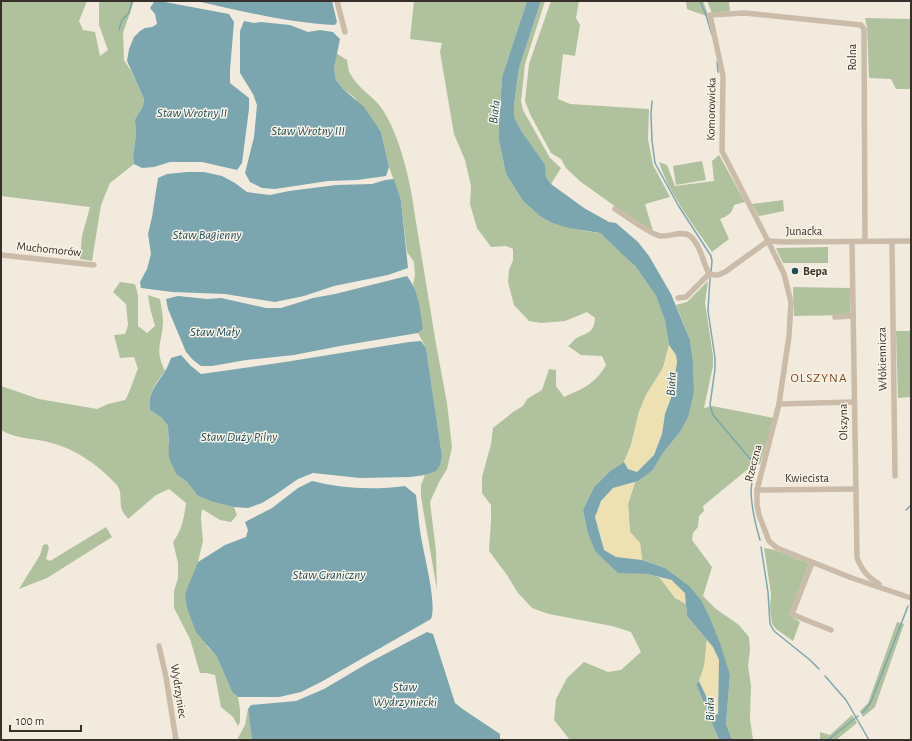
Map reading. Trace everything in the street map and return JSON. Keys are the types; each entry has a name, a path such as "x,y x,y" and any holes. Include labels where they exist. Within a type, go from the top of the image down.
{"street":[{"path":"338,1 345,32"},
{"name":"Rolna","path":"710,15 745,13 861,25 864,29 865,241"},
{"name":"Komorowicka","path":"710,15 723,76 722,151 768,241"},
{"path":"615,209 660,236 688,234 694,240 709,274 686,297 678,298"},
{"name":"Junacka","path":"709,274 719,276 768,241 911,241"},
{"name":"Rzeczna","path":"768,241 784,274 792,302 789,336 779,404 757,490 758,515 769,541 777,548 852,578 886,588 911,598"},
{"name":"Olszyna","path":"852,242 857,558 861,569 865,574 886,588"},
{"name":"Włókiennicza","path":"892,242 895,476"},
{"name":"Muchomorów","path":"1,254 94,265"},
{"path":"835,317 853,316"},
{"path":"779,404 854,402"},
{"name":"Kwiecista","path":"757,490 856,489"},
{"path":"812,562 792,614 831,630"},
{"name":"Wydrzyniec","path":"159,646 166,677 176,740"}],"green space":[{"path":"1,1 87,1 79,21 83,30 95,32 100,56 108,50 99,25 100,1 134,1 123,33 124,60 131,71 144,99 143,106 135,121 136,134 133,157 134,164 110,183 101,205 92,261 80,259 82,236 90,207 1,196"},
{"path":"414,1 527,1 502,77 499,141 506,174 523,201 541,217 552,223 600,233 636,267 656,296 665,321 669,345 663,368 646,395 639,412 631,445 624,462 610,471 594,487 583,510 587,530 618,572 647,574 672,581 685,593 687,616 707,640 704,669 700,680 696,684 719,740 570,740 554,720 556,699 567,678 584,662 608,672 621,670 641,652 631,632 612,626 549,614 532,608 518,593 489,551 491,505 482,493 482,477 491,444 493,428 523,406 527,399 542,390 549,369 556,370 556,386 564,397 588,385 598,377 606,365 602,356 581,355 568,346 575,339 589,332 593,327 595,318 587,312 565,321 541,323 529,321 514,305 508,282 509,270 513,260 513,249 506,246 491,247 477,228 470,204 471,186 465,160 454,134 440,52 442,43 410,39"},
{"path":"541,1 545,1 525,64 521,101 523,110 550,158 561,168 551,184 546,177 544,165 514,117 514,105 519,68"},
{"path":"551,1 579,1 576,18 580,25 575,56 563,54 558,99 570,104 649,109 648,139 653,165 670,197 645,204 653,231 581,182 566,168 561,159 551,153 530,114 525,101 529,64"},
{"path":"686,1 703,1 709,17 687,9"},
{"path":"707,1 729,1 730,11 712,13"},
{"path":"865,18 911,19 911,89 896,89 891,79 869,78 867,27"},
{"path":"336,53 347,60 349,72 354,80 373,98 387,117 404,159 411,189 447,403 452,447 447,469 430,502 436,551 437,590 421,497 421,485 425,475 432,472 439,466 442,456 426,348 418,333 423,329 413,284 415,276 414,262 407,252 401,200 389,167 381,132 354,97 343,89 336,80 334,68"},
{"path":"719,155 745,202 734,205 729,214 720,219 729,239 712,252 675,197 663,174 659,162 667,165 675,186 714,181 712,161"},
{"path":"702,161 706,180 676,185 673,166"},
{"path":"783,200 784,211 759,216 752,204"},
{"path":"828,247 828,263 783,263 776,248"},
{"path":"708,281 705,303 713,356 713,366 704,408 712,406 774,418 760,464 748,469 703,506 704,511 699,516 698,527 693,533 692,540 712,567 703,596 716,609 739,625 749,637 750,650 748,666 751,686 750,719 753,740 732,740 726,724 730,675 665,568 642,560 640,543 630,532 628,504 635,482 653,470 663,453 680,432 694,392 693,362 690,340 676,305 687,302"},
{"path":"120,282 135,284 138,295 138,326 147,333 155,326 148,295 160,299 163,322 159,351 165,371 153,389 149,404 150,410 162,418 168,426 168,441 176,474 187,482 198,496 213,502 234,507 237,515 231,522 220,520 202,509 201,518 203,541 195,574 207,646 217,657 232,692 238,697 240,722 238,726 233,717 221,707 215,675 200,673 190,639 174,608 174,591 178,578 178,563 173,542 179,533 182,524 186,503 169,489 156,495 128,519 123,513 118,486 93,463 67,448 42,441 18,437 1,430 1,386 39,399 97,409 108,404 125,400 138,369 134,357 120,358 114,335 125,334 128,325 126,304 113,292"},
{"path":"793,287 850,288 850,315 794,316"},
{"path":"896,331 911,331 911,397 898,398"},
{"path":"106,527 112,537 47,578 19,589 40,555 43,545 47,544 49,548 46,559 50,561"},
{"path":"764,548 809,563 789,615 800,622 793,641 776,629 772,624 770,608 771,594"},
{"path":"897,622 904,624 875,707 863,717 860,711 868,703"},
{"path":"248,709 252,740 237,740 245,725"},
{"path":"852,715 857,723 836,740 820,740 820,732 830,735"}],"sand":[{"path":"669,345 676,355 677,362 672,395 665,414 662,434 654,455 637,472 628,469 624,462 631,445 639,412 646,395 663,368"},
{"path":"635,482 628,504 629,527 630,532 640,543 642,560 616,557 604,550 595,517 601,501 613,488"},
{"path":"659,577 672,581 685,593 686,604 675,598"},
{"path":"707,640 713,647 719,660 718,714 715,715 699,681 704,666"}],"water":[{"path":"196,1 332,1 337,22 335,25 300,22"},
{"name":"Biała","path":"527,1 541,1 519,68 514,105 514,117 522,132 545,165 546,177 551,184 584,208 609,222 616,223 638,242 649,256 671,294 690,340 693,362 694,392 688,417 680,432 663,453 653,470 638,481 613,488 601,501 595,517 604,550 616,557 642,560 665,568 689,586 701,600 720,643 730,675 726,724 732,740 719,740 696,684 699,681 715,715 718,714 719,660 713,647 687,616 685,593 672,580 647,574 618,573 595,551 587,530 583,510 594,487 610,471 624,462 628,469 637,472 654,455 662,434 665,414 672,395 677,362 676,355 669,345 665,321 656,296 636,267 600,233 569,228 552,223 541,217 523,201 506,174 499,141 502,77"},
{"name":"Staw Wrotny II","path":"154,2 165,2 229,14 234,22 230,83 249,98 242,163 237,170 202,162 170,162 154,167 142,168 134,164 133,157 136,134 135,120 143,106 144,99 127,61 129,49 134,37 145,28 152,27 157,24 155,14 150,8"},
{"name":"Staw Wrotny III","path":"244,21 290,25 308,32 320,30 333,32 340,39 334,68 336,80 343,89 364,107 381,132 389,167 386,176 357,180 328,181 275,189 262,188 250,182 245,173 254,137 257,105 253,94 240,73 240,31"},
{"name":"Staw Bagienny","path":"204,172 222,176 247,192 270,195 336,185 372,184 394,179 401,200 408,268 388,275 334,286 304,296 275,302 225,294 172,292 141,288 140,282 147,269 151,254 148,234 158,178 167,174"},
{"name":"Staw Mały","path":"407,276 417,295 420,308 423,329 418,333 294,355 246,360 212,366 201,366 186,352 168,309 166,299 178,296 207,299 221,298 266,308 281,308 313,298"},
{"name":"Staw Duży Pilny","path":"421,341 426,348 442,456 440,465 436,471 425,475 410,477 360,478 313,473 298,479 262,503 248,508 234,507 213,502 198,496 187,482 176,474 169,458 168,426 162,418 150,410 149,404 151,394 155,386 165,371 171,358 181,355 201,374"},
{"name":"Staw Graniczny","path":"312,481 335,486 358,488 405,486 416,495 421,536 432,593 433,603 431,619 301,692 279,697 238,697 232,692 217,657 196,632 187,608 185,594 198,562 225,545 246,537 248,530 245,522 272,508 298,488"},
{"name":"Staw Wydrzyniecki","path":"427,632 433,634 455,703 500,734 500,740 252,740 248,709 251,705 296,701 324,689 368,663"}],"waterway":[{"path":"119,30 122,20 129,13 132,1"},
{"path":"700,1 712,35"},
{"path":"717,62 718,72"},
{"path":"652,101 652,141 655,163 678,205 711,256 711,272"},
{"path":"710,278 708,311 715,358 710,405 713,415 752,461 752,503 760,540"},
{"path":"906,510 911,505"},
{"path":"761,547 768,592 770,624 774,631 819,669"},
{"path":"862,713 871,702 908,606"},
{"path":"825,676 846,700 869,740"},
{"path":"828,740 858,716"}],"place":[{"name":"Bepa","path":"795,271"}],"district":[{"name":"OLSZYNA","path":"819,378"}]}
